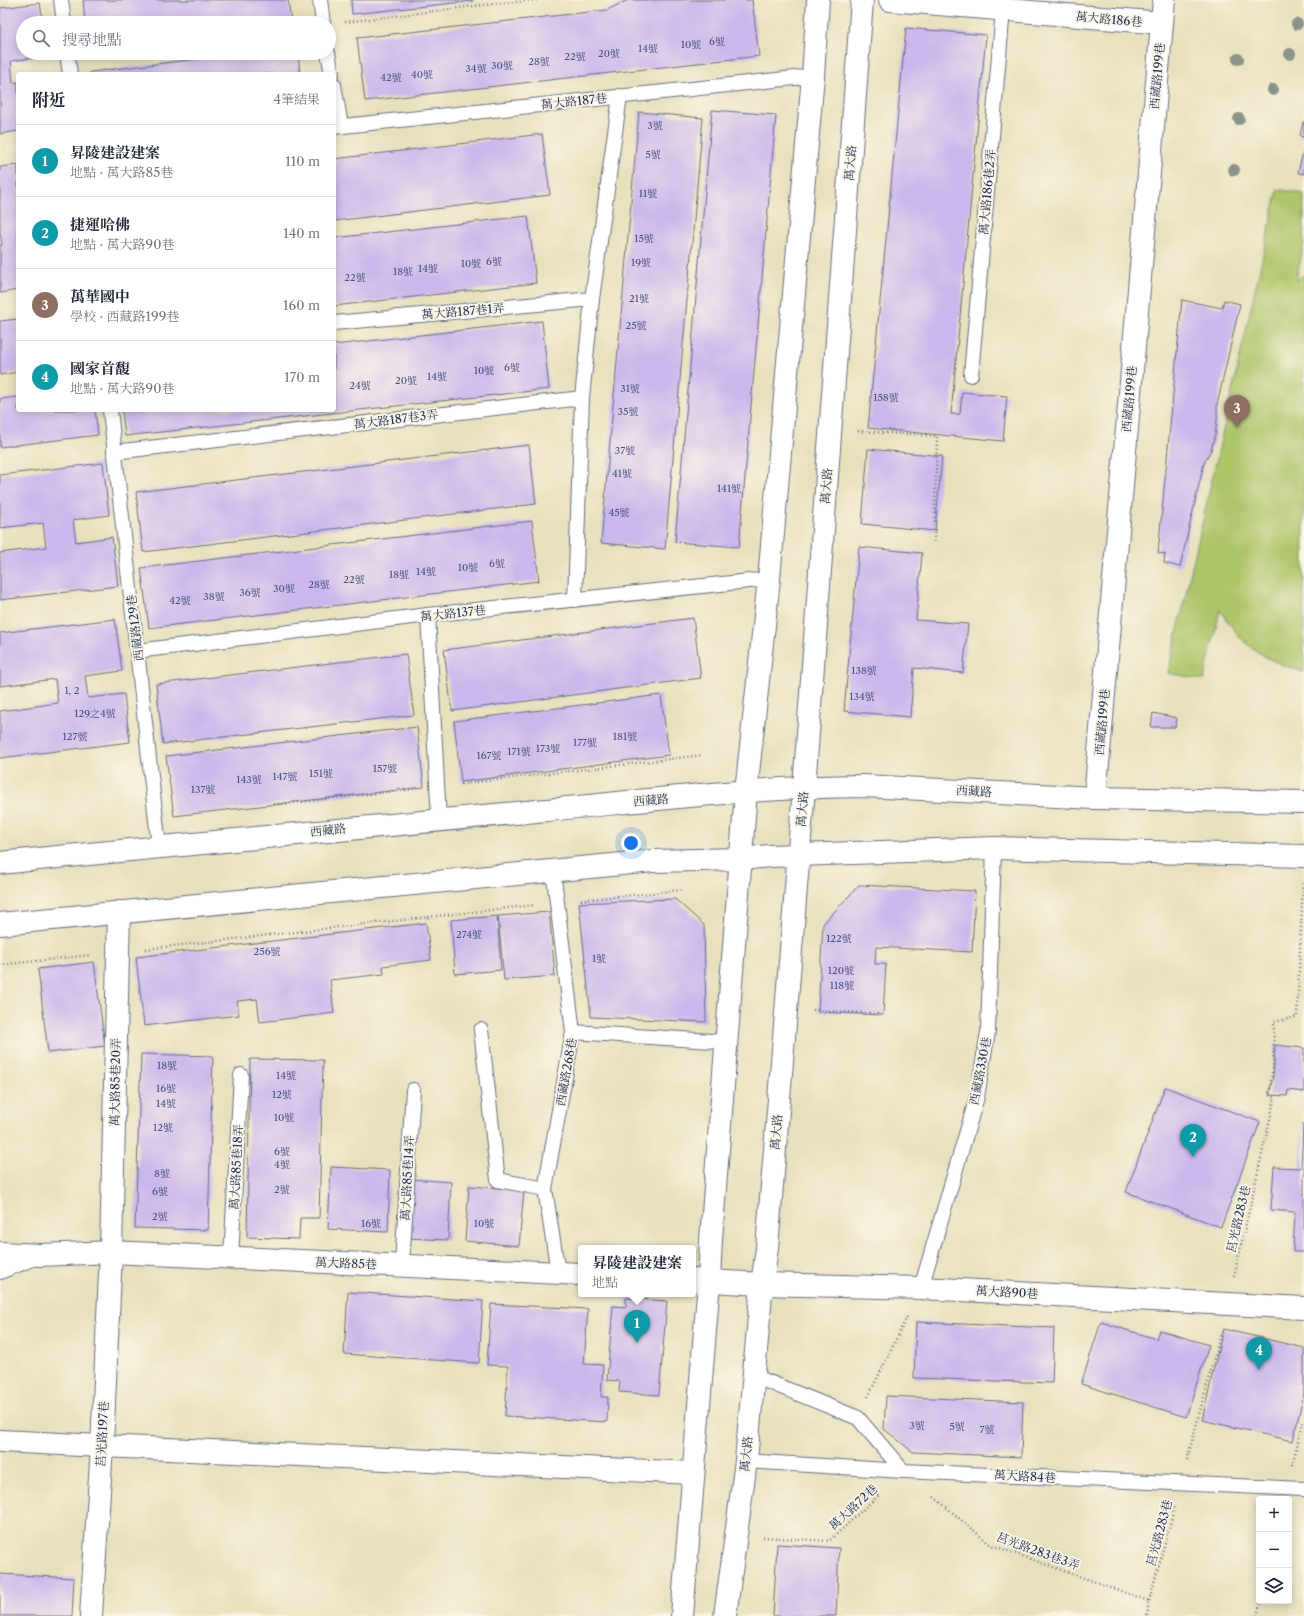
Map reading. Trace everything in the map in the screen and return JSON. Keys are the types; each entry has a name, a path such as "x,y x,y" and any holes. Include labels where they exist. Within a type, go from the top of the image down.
{"street":[{"path":"682,1616 693,1473 701,1281 727,1042 746,792 769,579 813,76 818,0"},
{"name":"萬大路","path":"725,1616 746,1461 762,1284 767,1248 804,788 862,0"},
{"name":"萬大路186巷","path":"890,0 1162,23"},
{"name":"西藏路199巷","path":"1095,798 1164,0"},
{"name":"西藏路","path":"0,864 439,820 804,788 864,786 1095,798 1304,802"},
{"path":"0,924 653,861 742,859 798,855 994,848 1304,856"},
{"name":"萬大路85巷20弄","path":"111,1252 119,912"},
{"name":"萬大路85巷","path":"0,1253 41,1255 111,1252 578,1274"},
{"name":"莒光路197巷","path":"91,1616 102,1446 111,1252"},
{"name":"萬大路90巷","path":"701,1281 921,1288 1304,1308"},
{"path":"0,1440 693,1473"}],"lane":[{"path":"61,0 63,16"},
{"path":"320,0 322,16"},
{"name":"萬大路186巷2弄","path":"971,375 1002,10"},
{"path":"68,60 70,72"},
{"path":"329,60 332,72"},
{"name":"萬大路187巷","path":"338,127 813,76"},
{"path":"576,600 582,398 592,299 620,96"},
{"path":"336,106 338,127"},
{"name":"萬大路187巷1弄","path":"336,323 592,299"},
{"name":"萬大路187巷3弄","path":"114,452 582,398"},
{"name":"西藏路129巷","path":"110,412 159,847"},
{"name":"萬大路137巷","path":"138,651 428,616 769,579"},
{"path":"428,616 439,820"},
{"name":"西藏路330巷","path":"921,1288 977,1097 988,1032 994,848"},
{"name":"西藏路268巷","path":"553,870 573,1032 545,1189 558,1272"},
{"path":"481,1030 498,1180 545,1189"},
{"path":"573,1032 727,1042"},
{"name":"萬大路85巷18弄","path":"231,1258 241,1075"},
{"name":"萬大路85巷14弄","path":"402,1265 413,1090"},
{"path":"0,1272 41,1255"},
{"path":"754,1376 858,1418 903,1471"},
{"name":"萬大路84巷","path":"746,1461 903,1471 1304,1489"}],"path":[{"path":"344,22 491,4 538,0"},
{"path":"830,430 937,436 934,544"},
{"path":"457,784 703,756"},
{"path":"267,806 418,789"},
{"name":"莒光路283巷","path":"1149,1601 1182,1483 1228,1304 1275,1097 1269,1095 1273,1067 1274,1022 1298,1017 1304,856"},
{"path":"0,965 557,902 682,890"},
{"path":"786,1009 881,1014"},
{"path":"858,1418 921,1288"},
{"path":"1286,1488 1304,1419"},
{"name":"萬大路72巷","path":"736,1535 829,1541 903,1471"},
{"name":"莒光路283巷3弄","path":"903,1471 991,1545 1149,1601"},
{"path":"1147,1616 1149,1601"},
{"path":"1257,1616 1259,1604"}],"green space":[{"path":"1278,189 1304,194 1304,244 1296,280 1304,275 1304,672 1284,666 1257,651 1241,639 1220,610 1204,680 1168,673"}],"building":[{"path":"83,0 288,0 290,16 84,16"},
{"path":"351,0 473,0 473,1 352,14"},
{"path":"628,0 752,0 759,56 365,101 357,38 607,10"},
{"path":"40,3 42,16 16,16 16,60 18,60 11,61 13,83 16,82 16,131 0,134 0,8"},
{"path":"906,28 986,35 951,414 960,414 962,392 1007,396 1003,441 868,428"},
{"path":"189,60 299,60 300,72 90,72"},
{"path":"712,110 776,115 739,547 675,542"},
{"path":"639,112 703,118 665,549 601,543"},
{"path":"1304,122 1304,137 1300,136"},
{"path":"542,134 550,195 336,221 336,159"},
{"path":"1304,148 1304,174 1298,173"},
{"path":"16,165 16,290 0,293 0,245 2,245 0,232 0,167"},
{"path":"528,216 536,283 336,306 336,238"},
{"path":"1182,300 1222,308 1224,300 1240,304 1217,405 1215,435 1211,450 1204,463 1180,567 1164,563 1165,554 1158,553"},
{"path":"16,319 16,372 0,375 0,321"},
{"path":"542,321 549,389 125,436 122,412 336,412 336,345"},
{"path":"16,397 16,412 95,412 98,435 0,447 0,399"},
{"path":"529,445 536,504 143,552 136,492"},
{"path":"868,449 942,456 935,531 862,524"},
{"path":"103,463 109,515 73,520 76,542 112,537 118,586 0,600 0,553 46,547 43,523 0,528 0,475"},
{"path":"532,521 539,581 149,628 141,568"},
{"path":"859,547 922,553 916,620 968,624 963,673 914,668 910,717 844,711"},
{"path":"693,618 701,678 452,711 444,650"},
{"path":"115,619 122,671 85,676 88,698 124,694 130,742 0,758 0,711 58,703 55,679 0,686 0,633"},
{"path":"406,654 414,715 163,744 156,684"},
{"path":"661,695 669,755 461,782 454,721"},
{"path":"1153,713 1177,718 1175,727 1151,727"},
{"path":"417,727 424,787 174,816 166,756"},
{"path":"859,885 975,891 972,952 876,947 875,964 886,964 883,1015 818,1012 823,924"},
{"path":"675,899 704,925 706,1022 591,1017 579,903"},
{"path":"549,912 555,976 504,980 498,916"},
{"path":"497,916 501,970 455,974 451,920"},
{"path":"426,923 431,960 383,966 384,974 330,980 334,1013 260,1022 257,999 237,1001 239,1015 144,1026 136,957"},
{"path":"94,962 105,1046 48,1053 38,969"},
{"path":"1275,1045 1304,1048 1304,1092 1288,1090 1287,1096 1269,1095 1273,1076"},
{"path":"141,1054 213,1056 208,1230 135,1228"},
{"path":"250,1059 323,1060 319,1218 300,1218 299,1239 247,1237"},
{"path":"1165,1087 1260,1122 1221,1227 1126,1192"},
{"path":"1303,1125 1304,1252 1293,1252 1295,1212 1271,1210 1274,1167 1301,1168"},
{"path":"331,1167 390,1170 388,1232 328,1229"},
{"path":"411,1179 451,1182 448,1240 407,1238"},
{"path":"469,1186 524,1190 519,1246 465,1241"},
{"path":"348,1292 483,1301 479,1363 344,1354"},
{"path":"626,1298 667,1301 659,1395 619,1392 620,1381 607,1380 613,1306 626,1307"},
{"path":"491,1304 588,1309 584,1364 603,1365 601,1397 608,1397 607,1422 505,1416 508,1366 487,1365"},
{"path":"916,1322 1054,1328 1052,1383 914,1378"},
{"path":"1101,1322 1156,1339 1159,1330 1209,1345 1186,1417 1081,1384"},
{"path":"1223,1329 1304,1348 1304,1393 1293,1441 1202,1420"},
{"path":"886,1396 1023,1402 1021,1457 913,1452 884,1429"},
{"path":"777,1544 839,1548 836,1616 773,1616"},
{"path":"0,1574 74,1578 72,1616 0,1616"}],"place":[{"name":"萬華國中","path":"1237,428"},
{"name":"捷運哈佛","path":"1193,1157"},
{"name":"昇陵建設建案","path":"637,1343"},
{"name":"國家首馥","path":"1259,1370"}]}
